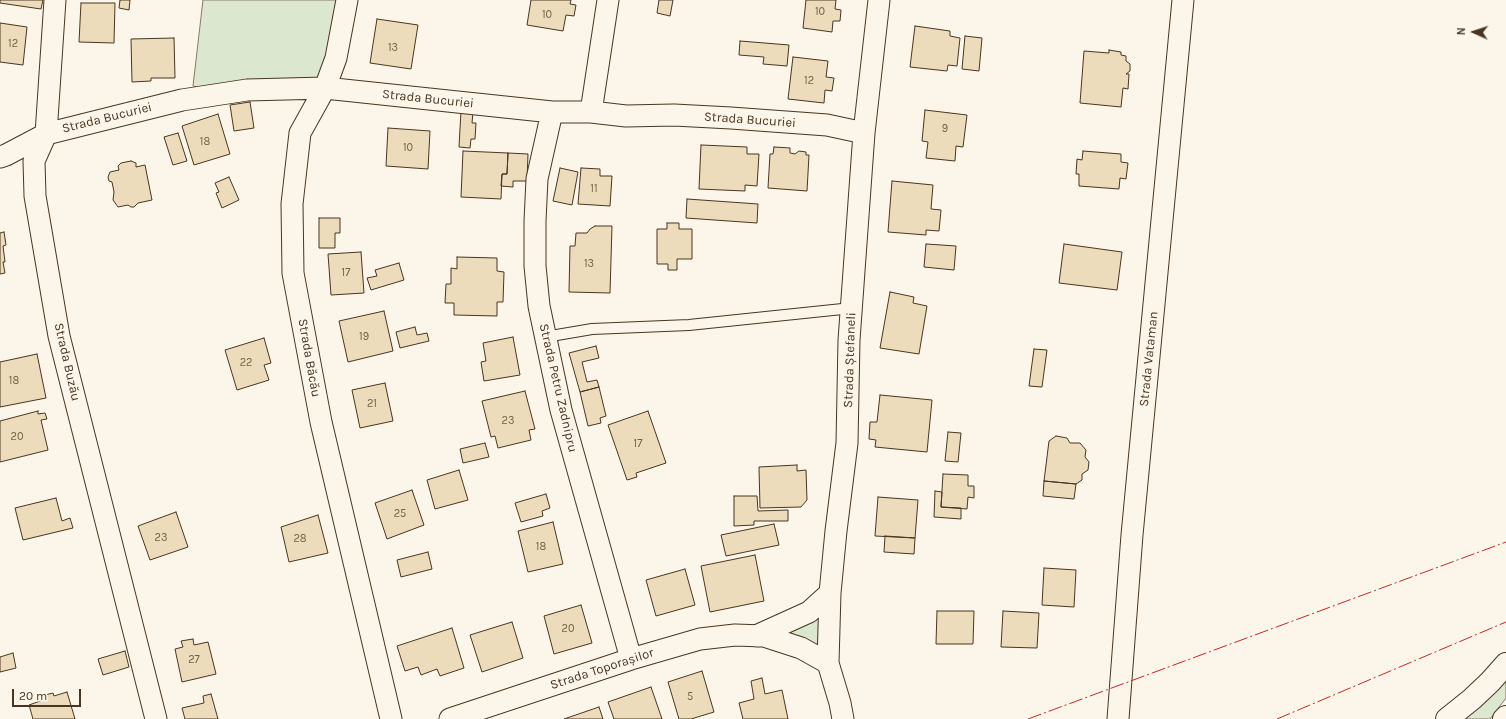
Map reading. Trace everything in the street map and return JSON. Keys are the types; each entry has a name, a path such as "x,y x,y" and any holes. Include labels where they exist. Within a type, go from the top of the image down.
{"main road":[{"path":"1447,719 1472,699 1506,664"}],"street":[{"name":"Strada Buzău","path":"55,0 46,134 34,161 35,196 59,336 156,719"},
{"name":"Strada Băcău","path":"347,0 336,58 325,88 300,133 292,204 293,273 321,422 391,719"},
{"path":"591,112 608,0"},
{"name":"Strada Ștefaneli","path":"843,719 828,663 830,594 847,443 849,340 864,133 879,0"},
{"name":"Strada Vataman","path":"1118,719 1132,535 1183,0"},
{"name":"Strada Bucuriei","path":"0,156 6,155 46,134 189,99 246,90 325,88 552,112 591,112 626,116 674,115 730,118 827,125 864,133"},
{"name":"Strada Petru Zadnipru","path":"552,112 537,179 535,266 539,306 561,410 631,659"},
{"name":"Strada Toporașilor","path":"756,636 809,612 830,594"},
{"name":"Strada Toporașilor","path":"450,719 631,659 700,639 735,635 764,636 801,648 828,663"}],"lane":[{"path":"545,337 592,329 689,325 852,308"}],"green space":[{"path":"203,0 337,0 329,53 319,79 199,88 193,86"},
{"path":"819,607 823,649 790,638 784,630"},
{"path":"1506,678 1506,698 1490,719 1463,719"}],"building":[{"path":"0,0 43,0 41,9 0,3"},
{"path":"120,0 130,0 129,10 119,8"},
{"path":"531,0 571,0 570,4 576,5 574,16 566,15 563,31 527,25"},
{"path":"659,0 673,0 670,16 657,13"},
{"path":"806,0 836,0 835,9 841,10 840,21 833,21 832,32 803,28"},
{"path":"81,3 115,3 114,43 79,42"},
{"path":"377,19 418,25 411,69 370,63"},
{"path":"0,23 27,27 23,65 0,62"},
{"path":"915,26 950,31 950,36 960,38 957,66 948,65 947,71 910,67"},
{"path":"965,36 982,38 979,71 962,69"},
{"path":"174,38 175,78 151,78 151,81 132,82 131,39"},
{"path":"740,41 789,45 787,66 763,64 764,57 739,55"},
{"path":"1109,50 1121,52 1121,55 1126,56 1126,61 1130,64 1130,71 1126,74 1129,74 1128,89 1123,88 1121,107 1080,103 1084,51 1109,53"},
{"path":"793,57 828,61 826,77 834,78 832,91 825,90 824,103 788,99"},
{"path":"250,102 254,128 234,131 230,105"},
{"path":"925,110 967,115 963,147 956,146 955,161 926,158 928,142 922,141"},
{"path":"461,111 473,112 472,123 476,123 475,139 471,139 470,148 459,147"},
{"path":"218,114 230,154 194,165 182,126"},
{"path":"388,128 430,131 428,169 386,166"},
{"path":"178,133 187,161 173,165 164,137"},
{"path":"701,145 747,147 747,154 759,154 757,186 745,185 745,191 699,189"},
{"path":"774,147 790,148 790,153 795,154 799,151 806,152 806,155 809,155 807,191 768,188 770,154 773,154"},
{"path":"463,151 508,153 507,174 502,174 501,199 461,197"},
{"path":"1083,151 1121,154 1121,162 1128,163 1126,179 1120,178 1119,189 1079,186 1079,174 1076,174 1077,159 1082,160"},
{"path":"508,153 528,154 527,181 513,181 513,187 501,186 502,174 507,174"},
{"path":"131,161 136,163 136,167 145,165 152,200 138,203 134,207 128,205 118,207 113,200 114,192 112,182 109,181 108,177 110,172 119,170 118,166 121,163"},
{"path":"560,168 578,172 572,205 553,201"},
{"path":"581,168 600,169 600,176 612,176 610,206 578,204"},
{"path":"229,177 239,200 222,208 216,193 219,192 215,183"},
{"path":"892,181 933,185 931,209 941,210 939,231 926,230 926,235 888,232"},
{"path":"687,199 758,204 757,223 686,218"},
{"path":"319,218 340,218 340,233 335,233 335,248 319,248"},
{"path":"667,223 679,223 679,229 692,229 692,259 677,259 677,270 668,270 668,264 657,264 657,229 667,229"},
{"path":"595,226 612,226 610,293 569,292 570,246 575,246 576,233 587,233"},
{"path":"4,232 6,245 3,246 5,262 3,262 5,273 0,274 0,233"},
{"path":"926,244 956,246 954,270 924,267"},
{"path":"1064,244 1122,252 1117,290 1059,283"},
{"path":"361,252 364,293 331,295 328,254"},
{"path":"457,257 497,258 497,271 504,272 503,302 497,302 497,316 454,315 454,303 445,303 446,284 451,284 451,268 457,269"},
{"path":"399,263 404,280 371,290 367,278 377,276 375,270"},
{"path":"890,292 914,297 913,303 927,306 919,354 880,348"},
{"path":"384,311 393,351 348,362 339,321"},
{"path":"415,327 417,335 427,333 429,341 400,348 396,332"},
{"path":"513,337 520,375 484,381 481,362 486,361 483,343"},
{"path":"264,338 271,363 264,365 269,380 237,390 225,350"},
{"path":"596,346 599,358 582,362 587,382 597,380 599,387 580,392 569,353"},
{"path":"1034,349 1047,350 1042,387 1029,386"},
{"path":"37,354 46,398 0,407 0,362"},
{"path":"385,383 393,421 360,428 352,390"},
{"path":"599,387 606,416 600,418 601,423 588,426 580,392"},
{"path":"525,391 535,429 529,430 531,440 498,448 495,436 491,437 482,401"},
{"path":"880,395 932,400 927,452 875,447 876,440 869,439 870,422 877,422"},
{"path":"38,411 38,414 45,413 47,419 41,420 48,450 0,462 0,421"},
{"path":"648,411 666,463 636,473 637,477 627,480 608,425"},
{"path":"948,432 961,433 958,462 945,461"},
{"path":"1056,436 1067,438 1070,443 1080,443 1086,450 1085,457 1089,462 1088,470 1082,474 1082,480 1076,484 1044,481 1049,441"},
{"path":"485,443 489,457 463,463 460,449"},
{"path":"797,465 797,471 806,470 807,500 801,507 760,508 759,467"},
{"path":"459,470 468,500 435,509 427,480"},
{"path":"943,474 968,475 968,486 974,486 974,498 968,497 967,509 941,507"},
{"path":"1044,481 1076,484 1074,499 1043,496"},
{"path":"412,490 424,525 387,539 375,503"},
{"path":"935,491 942,492 941,507 961,508 961,519 934,517"},
{"path":"546,494 550,508 542,511 543,516 521,522 515,503"},
{"path":"734,496 757,496 758,511 788,510 788,521 754,521 754,525 734,526"},
{"path":"878,497 918,500 915,538 875,536"},
{"path":"56,498 62,521 70,518 73,528 23,540 15,508"},
{"path":"176,512 188,547 150,560 138,526"},
{"path":"318,515 328,553 289,562 281,527"},
{"path":"553,522 563,564 528,572 518,531"},
{"path":"774,524 779,545 726,556 721,535"},
{"path":"885,536 915,538 914,554 884,552"},
{"path":"428,552 432,569 401,577 397,560"},
{"path":"755,555 764,601 710,612 701,566"},
{"path":"1044,568 1076,570 1074,607 1042,605"},
{"path":"685,569 695,605 656,616 646,580"},
{"path":"581,605 592,643 554,654 544,616"},
{"path":"937,611 974,611 973,644 936,644"},
{"path":"1003,611 1039,613 1037,648 1001,647"},
{"path":"512,622 523,658 482,672 470,635"},
{"path":"452,628 464,668 440,676 437,669 421,675 418,667 405,671 397,646"},
{"path":"193,639 194,645 208,642 216,674 182,682 175,649 183,647 181,641"},
{"path":"125,651 129,667 103,675 98,659"},
{"path":"13,653 16,668 0,672 0,657"},
{"path":"702,671 714,712 691,719 679,719 668,682"},
{"path":"762,678 765,694 782,690 788,719 743,719 739,703 754,699 751,681"},
{"path":"651,687 662,719 614,719 608,702"},
{"path":"67,692 75,719 33,719 29,705 43,700 41,696 53,693 54,696"},
{"path":"211,694 218,719 185,719 182,708 204,703 203,696"},
{"path":"599,707 603,719 564,719"}],"power":[{"path":"1028,719 1506,542"},
{"path":"1277,719 1506,622"}]}
